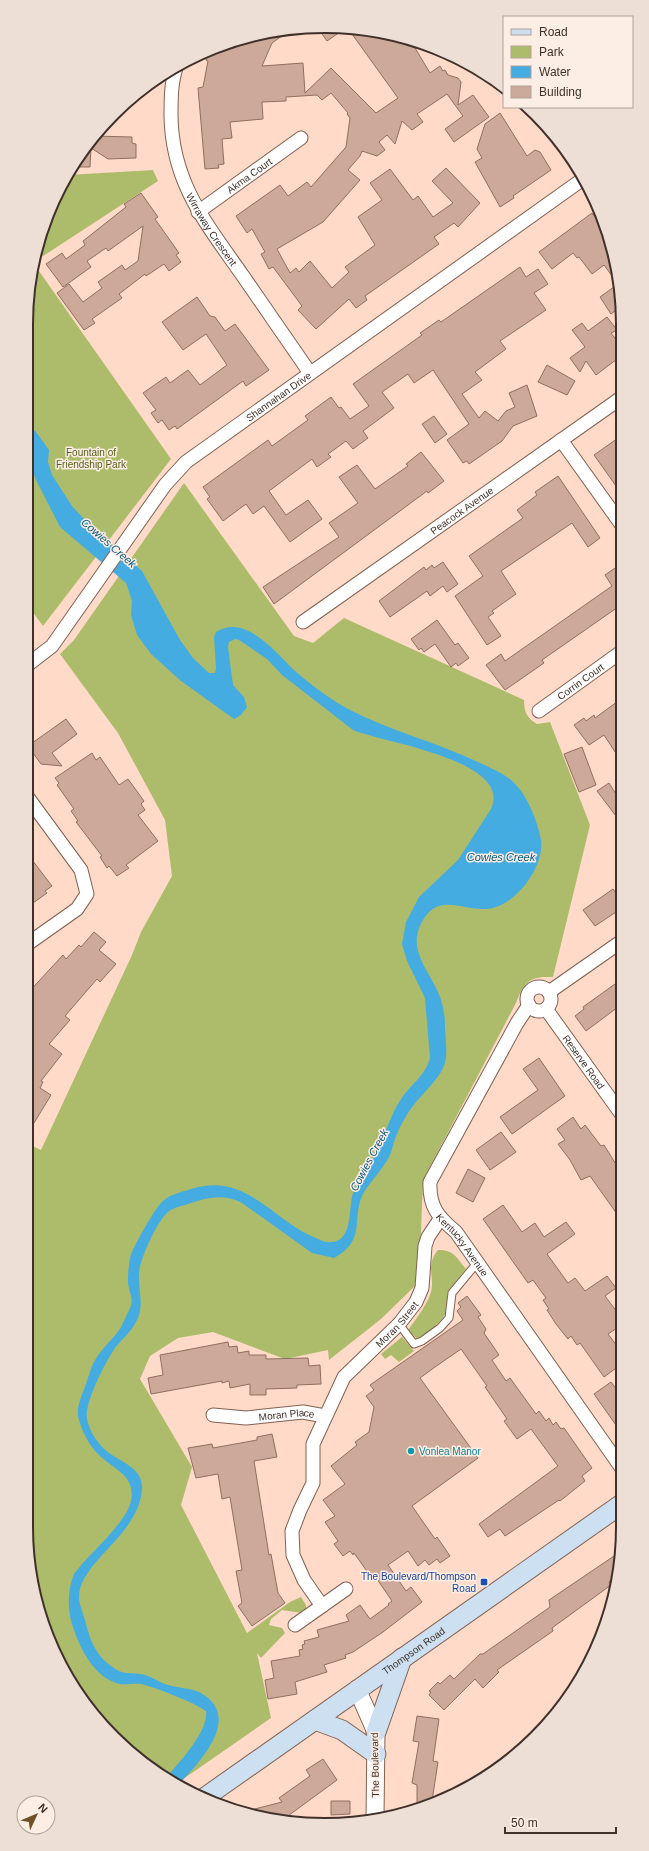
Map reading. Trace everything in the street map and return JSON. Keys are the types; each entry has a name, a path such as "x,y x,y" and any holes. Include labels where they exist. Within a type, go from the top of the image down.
{"main road":[{"name":"Thompson Road","path":"209,1794 616,1508"},
{"path":"376,1732 402,1658"},
{"path":"315,1720 342,1730 376,1754"}],"street":[{"name":"Wirraway Crescent","path":"175,74 171,99 174,152 181,176 198,212 310,373"},
{"name":"Akma Court","path":"198,212 301,138"},
{"name":"Shannahan Drive","path":"33,661 52,646 165,485 186,462 578,181"},
{"name":"Peacock Avenue","path":"303,622 616,402"},
{"path":"561,440 616,517"},
{"name":"Corrin Court","path":"539,710 616,656"},
{"path":"33,805 81,870 87,894 77,909 33,940"},
{"path":"549,992 616,945"},
{"path":"539,987 546,989 549,992 551,1003 546,1009 539,1011 529,1005 528,997 531,990 539,987"},
{"name":"Kentucky Avenue","path":"529,1005 517,1023 430,1182 429,1198 440,1219 456,1232 616,1460"},
{"name":"Reserve Road","path":"546,1009 616,1107"},
{"name":"Moran Street","path":"325,1416 344,1377 350,1369 399,1324 411,1310 422,1288 425,1246 428,1237 440,1219"},
{"name":"Moran Place","path":"213,1415 246,1418 303,1412 325,1416 313,1444 313,1483 292,1531 293,1555 304,1580 322,1606"},
{"path":"295,1625 346,1589"},
{"name":"The Boulevard","path":"358,1689 376,1732 375,1813"}],"lane":[{"path":"399,1324 414,1344 422,1341 440,1328 449,1318 452,1292 477,1263"}],"green space":[{"path":"153,170 158,181 41,257 48,231 55,213 75,175"},
{"name":"Fountain of Friendship Park","path":"38,270 171,459 43,626 33,612 33,324 35,286"},
{"path":"184,483 294,636 313,643 344,618 524,700 525,711 528,717 537,724 550,722 590,825 553,977 533,979 525,985 423,1180 419,1282 381,1319 329,1360 328,1350 285,1359 213,1332 178,1338 150,1356 140,1379 192,1467 181,1505 247,1633 290,1602 301,1597 306,1605 306,1610 302,1613 282,1610 271,1619 269,1625 282,1628 285,1633 261,1658 257,1653 271,1718 181,1780 147,1758 132,1746 105,1719 82,1688 63,1655 48,1620 35,1565 33,1526 33,1146 41,1150 132,955 141,932 172,876 165,820 118,733 60,654 74,640"},
{"path":"438,1250 448,1251 454,1255 466,1269 448,1291 446,1313 442,1319 426,1335 417,1339 408,1330 421,1312 431,1292 431,1266 434,1256"},
{"path":"402,1337 414,1351 399,1362 391,1355 385,1359 381,1354"}],"water":[{"name":"Cowies Creek","path":"33,429 49,450 48,462 52,475 72,506 84,519 142,571 180,640 193,658 209,673 215,673 216,668 214,637 216,632 227,627 249,631 270,646 308,682 328,697 350,710 381,724 446,748 495,770 510,779 522,792 529,805 538,826 541,840 541,851 533,873 526,884 507,902 497,907 486,909 449,905 441,906 433,909 426,915 420,926 417,936 419,954 422,963 440,997 444,1011 446,1047 445,1063 440,1074 416,1102 402,1122 389,1157 364,1192 358,1210 355,1236 351,1244 334,1258 312,1253 242,1203 229,1198 216,1197 170,1210 154,1232 145,1251 139,1274 141,1304 139,1316 132,1329 115,1348 106,1362 96,1382 87,1412 88,1424 95,1438 105,1450 132,1467 140,1477 142,1490 138,1506 131,1521 121,1535 98,1559 89,1572 82,1584 79,1597 80,1606 95,1649 110,1665 120,1672 142,1674 168,1685 199,1692 212,1702 218,1714 218,1726 214,1739 197,1765 182,1781 170,1773 198,1737 206,1719 206,1711 156,1688 141,1684 120,1684 111,1681 97,1670 85,1655 77,1638 70,1616 69,1595 74,1574 115,1529 128,1510 132,1492 127,1479 123,1474 96,1452 86,1438 78,1416 80,1401 93,1364 99,1354 121,1327 131,1305 132,1301 128,1283 131,1254 153,1213 167,1198 183,1191 210,1185 226,1186 241,1191 255,1199 296,1228 311,1236 328,1242 338,1241 343,1237 350,1217 353,1193 378,1148 397,1105 425,1070 430,1058 425,998 407,961 402,944 406,922 419,897 458,860 491,809 493,792 483,778 465,766 415,747 353,730 282,675 267,659 239,640 235,639 229,642 228,647 233,685 244,697 247,707 241,715 234,719 181,681 151,654 137,635 131,615 132,601 126,583 60,527 33,472"}],"building":[{"path":"322,33 337,34 327,41"},
{"path":"352,34 363,35 414,47 430,73 440,66 448,75 458,78 461,82 458,105 473,95 489,117 454,142 445,129 463,116 447,94 417,114 423,122 412,130 402,121 395,144 387,135 379,142 385,150 377,156 362,151 360,156 348,170 360,180 323,222 277,249 290,273 296,268 299,272 310,261 332,288 349,272 345,267 375,245 358,217 382,200 370,183 390,169 413,200 418,196 433,217 453,203 432,181 446,168 480,203 458,227 454,223 434,237 439,244 365,296 367,300 356,308 349,299 316,329 298,310 302,306 273,267 269,269 261,254 265,252 252,229 247,233 236,216 280,185 288,196 307,182 311,187 346,147 350,118 347,114 348,113 331,93 322,100 317,95 286,97 286,101 262,102 263,119 230,122 232,138 222,139 224,164 218,165 219,168 205,169 198,88 203,87 208,61 206,58 231,48 282,36 272,43 262,66 303,63 305,93 331,68 376,113 398,98"},
{"path":"500,113 527,156 535,150 540,152 551,170 513,196 514,198 500,207 475,162 482,158 477,149 485,124"},
{"path":"102,136 132,137 132,143 136,144 136,158 108,159 92,149"},
{"path":"91,150 90,167 80,167"},
{"path":"141,193 158,217 155,219 179,253 176,255 181,262 169,271 164,264 146,276 145,274 119,294 122,298 92,319 95,323 84,330 57,293 69,284 83,302 102,288 98,282 122,265 125,270 138,261 143,226 108,251 106,248 87,261 91,267 63,287 46,264 62,253 66,259 85,245 83,241 126,207 124,204"},
{"path":"592,213 596,219 601,231 612,275 604,265 592,274 579,257 577,258 573,253 552,269 539,252"},
{"path":"520,267 526,277 538,269 548,284 534,293 546,310 500,341 506,349 475,372 482,380 462,394 479,418 485,411 498,421 506,411 515,407 509,393 527,385 537,416 513,426 502,441 469,464 467,461 463,463 447,440 469,424 433,370 414,383 408,374 382,392 394,408 363,431 368,438 353,449 346,441 328,454 331,457 317,467 312,459 269,491 286,515 308,500 322,519 290,542 264,506 253,514 246,504 223,521 207,499 210,497 203,487 268,440 272,446 308,420 305,416 331,397 350,419 369,406 353,384 422,335 420,333 439,320 441,322"},
{"path":"614,287 615,311 611,314 600,297"},
{"path":"197,297 210,316 215,317 225,331 235,324 269,370 246,386 243,381 177,429 175,426 169,430 162,420 158,423 151,413 156,410 143,393 166,377 170,383 188,370 200,385 227,365 206,334 183,350 162,322"},
{"path":"607,317 616,329 616,330 611,333 616,340 616,360 596,375 586,361 580,372 570,358 585,347 572,330 582,323 588,331"},
{"path":"547,365 575,381 567,395 538,382"},
{"path":"434,416 447,434 435,443 422,424"},
{"path":"616,440 616,486 594,455"},
{"path":"421,452 444,481 428,493 427,491 274,604 263,587 339,537 329,523 358,503 339,477 357,465 375,489 408,466 406,464"},
{"path":"558,476 600,538 588,547 572,523 501,571 516,594 492,611 494,613 488,617 501,636 487,645 455,596 483,576 469,556 523,518 517,510 537,495 535,492"},
{"path":"443,562 458,584 447,592 443,586 430,596 427,591 390,617 379,601 424,567 426,570 432,565 434,568"},
{"path":"616,567 616,608 542,660 544,663 505,690 486,665 501,654 505,661 612,586 605,575"},
{"path":"437,620 455,645 458,643 469,658 458,666 456,663 451,667 435,644 424,652 421,648 419,650 411,639"},
{"path":"616,703 616,753 604,735 589,745 574,725 584,718 586,721 594,715 595,718"},
{"path":"66,719 77,734 52,753 62,766 41,764 33,753 33,742"},
{"path":"582,747 596,785 579,792 564,754"},
{"path":"92,753 96,760 100,757 119,785 128,779 144,801 141,804 145,810 138,815 158,841 126,865 129,868 117,876 109,866 107,868 100,857 102,856 76,822 78,821 71,811 74,809 57,785 59,783 55,778"},
{"path":"609,783 616,794 616,816 597,791"},
{"path":"33,861 52,886 45,891 47,893 33,903"},
{"path":"613,889 616,893 616,912 595,926 583,910"},
{"path":"94,932 106,942 99,950 116,964 100,982 97,979 65,1016 70,1020 49,1044 62,1054 41,1081 43,1082 40,1088 51,1095 34,1123 33,987 63,955 66,959 79,945 81,947"},
{"path":"616,983 616,1008 586,1031 575,1016 584,1009 583,1007"},
{"path":"539,1058 565,1096 512,1134 500,1117 538,1090 523,1069"},
{"path":"573,1117 581,1129 585,1125 601,1146 604,1145 616,1164 616,1213 590,1176 581,1180 570,1160 558,1144 565,1140 557,1129"},
{"path":"501,1132 516,1152 490,1170 476,1150"},
{"path":"468,1169 485,1178 473,1202 456,1193"},
{"path":"503,1205 522,1232 535,1223 544,1237 566,1222 575,1234 547,1254 568,1283 575,1278 585,1291 607,1276 616,1288 605,1296 616,1311 616,1329 608,1334 616,1345 616,1368 604,1377 580,1343 577,1345 571,1336 568,1339 547,1310 549,1309 543,1300 546,1298 533,1280 528,1283 483,1219"},
{"path":"467,1296 481,1315 478,1317 486,1329 484,1333 499,1355 492,1360 506,1381 510,1378 536,1414 539,1411 546,1421 549,1418 553,1425 556,1422 561,1429 564,1428 592,1468 582,1476 585,1481 560,1501 559,1500 505,1536 500,1529 488,1537 479,1524 558,1466 531,1429 517,1439 504,1421 507,1419 485,1387 487,1386 461,1349 435,1367 420,1378 478,1458 412,1506 435,1539 437,1537 450,1556 440,1563 437,1559 429,1565 425,1560 418,1566 408,1551 388,1565 406,1591 411,1587 422,1602 383,1632 353,1652 345,1655 346,1658 324,1665 327,1672 295,1682 297,1694 268,1699 265,1680 274,1678 271,1661 300,1656 299,1650 303,1649 302,1645 305,1644 304,1641 319,1637 317,1630 349,1621 346,1615 360,1605 370,1619 392,1601 377,1579 374,1581 354,1553 353,1555 350,1551 343,1556 334,1544 338,1541 325,1522 335,1516 323,1500 345,1484 331,1466 357,1445 355,1442 369,1432 374,1407 366,1396 374,1390 370,1385 463,1320 457,1311 461,1307 458,1303"},
{"path":"228,1342 229,1347 237,1346 238,1353 249,1351 249,1355 266,1355 266,1359 308,1358 309,1366 320,1365 321,1384 297,1385 297,1388 266,1389 266,1395 250,1395 250,1384 230,1388 229,1381 222,1383 222,1381 151,1394 148,1378 163,1375 160,1355"},
{"path":"611,1382 616,1389 616,1425 594,1394"},
{"path":"272,1434 277,1457 254,1461 269,1555 271,1554 278,1593 285,1603 252,1626 238,1606 242,1603 236,1571 242,1570 230,1497 222,1499 218,1474 196,1478 188,1448 212,1444 213,1448 257,1440 257,1437"},
{"path":"614,1556 609,1586 552,1628 553,1631 497,1670 499,1672 483,1688 475,1679 444,1710 429,1695 431,1692 429,1691 438,1682 440,1684 450,1675 454,1679 480,1654 483,1654 550,1607 549,1600"},
{"path":"417,1716 439,1719 433,1761 438,1762 433,1797 417,1803 417,1785 412,1783 419,1742 413,1741"},
{"path":"323,1759 337,1780 288,1816 254,1809 282,1802 279,1798 310,1776 306,1770"},
{"path":"331,1801 350,1801 350,1814 331,1815"}],"place":[{"name":"Vonlea Manor","path":"411,1451"},
{"name":"The Boulevard/Thompson Road","path":"484,1582"}]}
